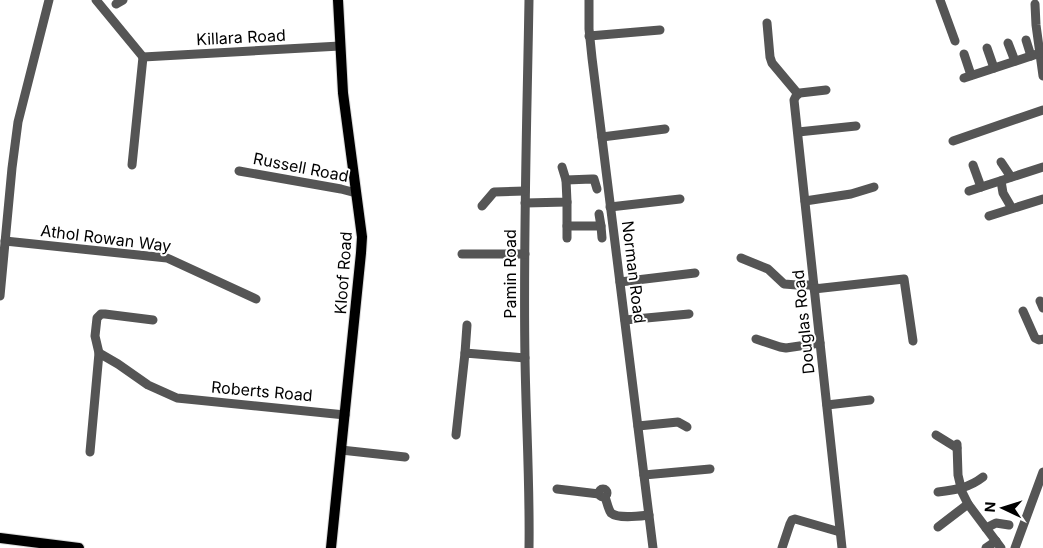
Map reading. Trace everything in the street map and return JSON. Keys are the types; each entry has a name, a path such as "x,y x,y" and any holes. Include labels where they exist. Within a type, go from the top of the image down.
{"main road":[{"name":"Kloof Road","path":"331,548 362,228 343,93 338,0"},
{"path":"0,538 79,548"},
{"path":"0,546 17,547"}],"street":[{"path":"0,296 18,122 49,0"},
{"path":"96,0 143,57 132,164"},
{"name":"Pamin Road","path":"529,0 525,192 525,358 529,548"},
{"name":"Norman Road","path":"589,0 589,36 653,548"},
{"path":"940,0 955,41"},
{"path":"1033,2 1043,11"},
{"path":"1033,2 1036,54 1043,76"},
{"path":"767,23 772,63 798,94 826,90"},
{"path":"589,36 660,30"},
{"path":"1026,40 1036,54"},
{"path":"1008,43 1015,61"},
{"name":"Killara Road","path":"143,57 340,46"},
{"path":"987,48 994,68"},
{"path":"964,54 967,77 1036,54"},
{"name":"Douglas Road","path":"798,94 794,100 842,548"},
{"path":"953,141 1043,110"},
{"path":"798,132 856,126"},
{"path":"602,137 665,129"},
{"path":"1001,162 1012,177"},
{"path":"973,165 981,188"},
{"path":"969,191 1043,167"},
{"path":"562,168 566,180 567,238"},
{"name":"Russell Road","path":"239,171 356,193"},
{"path":"566,180 594,179 597,189"},
{"path":"1001,181 1003,193 1010,205"},
{"path":"805,201 842,196 874,187"},
{"path":"482,206 494,192 525,192"},
{"path":"610,207 680,199"},
{"path":"989,216 1043,199"},
{"path":"525,203 566,202"},
{"path":"599,214 602,238"},
{"path":"567,226 601,226"},
{"name":"Athol Rowan Way","path":"5,241 167,258 256,299"},
{"path":"462,254 525,254"},
{"path":"741,258 768,269 784,284 814,287 904,279 913,340"},
{"path":"620,282 696,273"},
{"path":"1023,311 1035,338 1043,339"},
{"path":"90,452 99,353 94,331 96,318 99,315 105,314 152,320"},
{"path":"625,320 689,314"},
{"path":"456,435 467,326"},
{"path":"756,339 786,348 820,344"},
{"path":"465,352 525,358"},
{"name":"Roberts Road","path":"99,353 148,385 177,398 345,414"},
{"path":"827,405 870,400"},
{"path":"638,426 678,422 688,427"},
{"path":"936,435 957,446 958,475 961,489 968,504 998,545 986,548"},
{"path":"341,450 404,457"},
{"path":"644,475 710,469"},
{"path":"1015,548 1043,472"},
{"path":"938,492 961,489 976,483 983,477"},
{"path":"557,489 602,496 614,515 649,515"},
{"path":"938,527 968,504"},
{"path":"782,548 790,524 795,519 840,532"},
{"path":"986,528 996,524 1009,525"}]}
